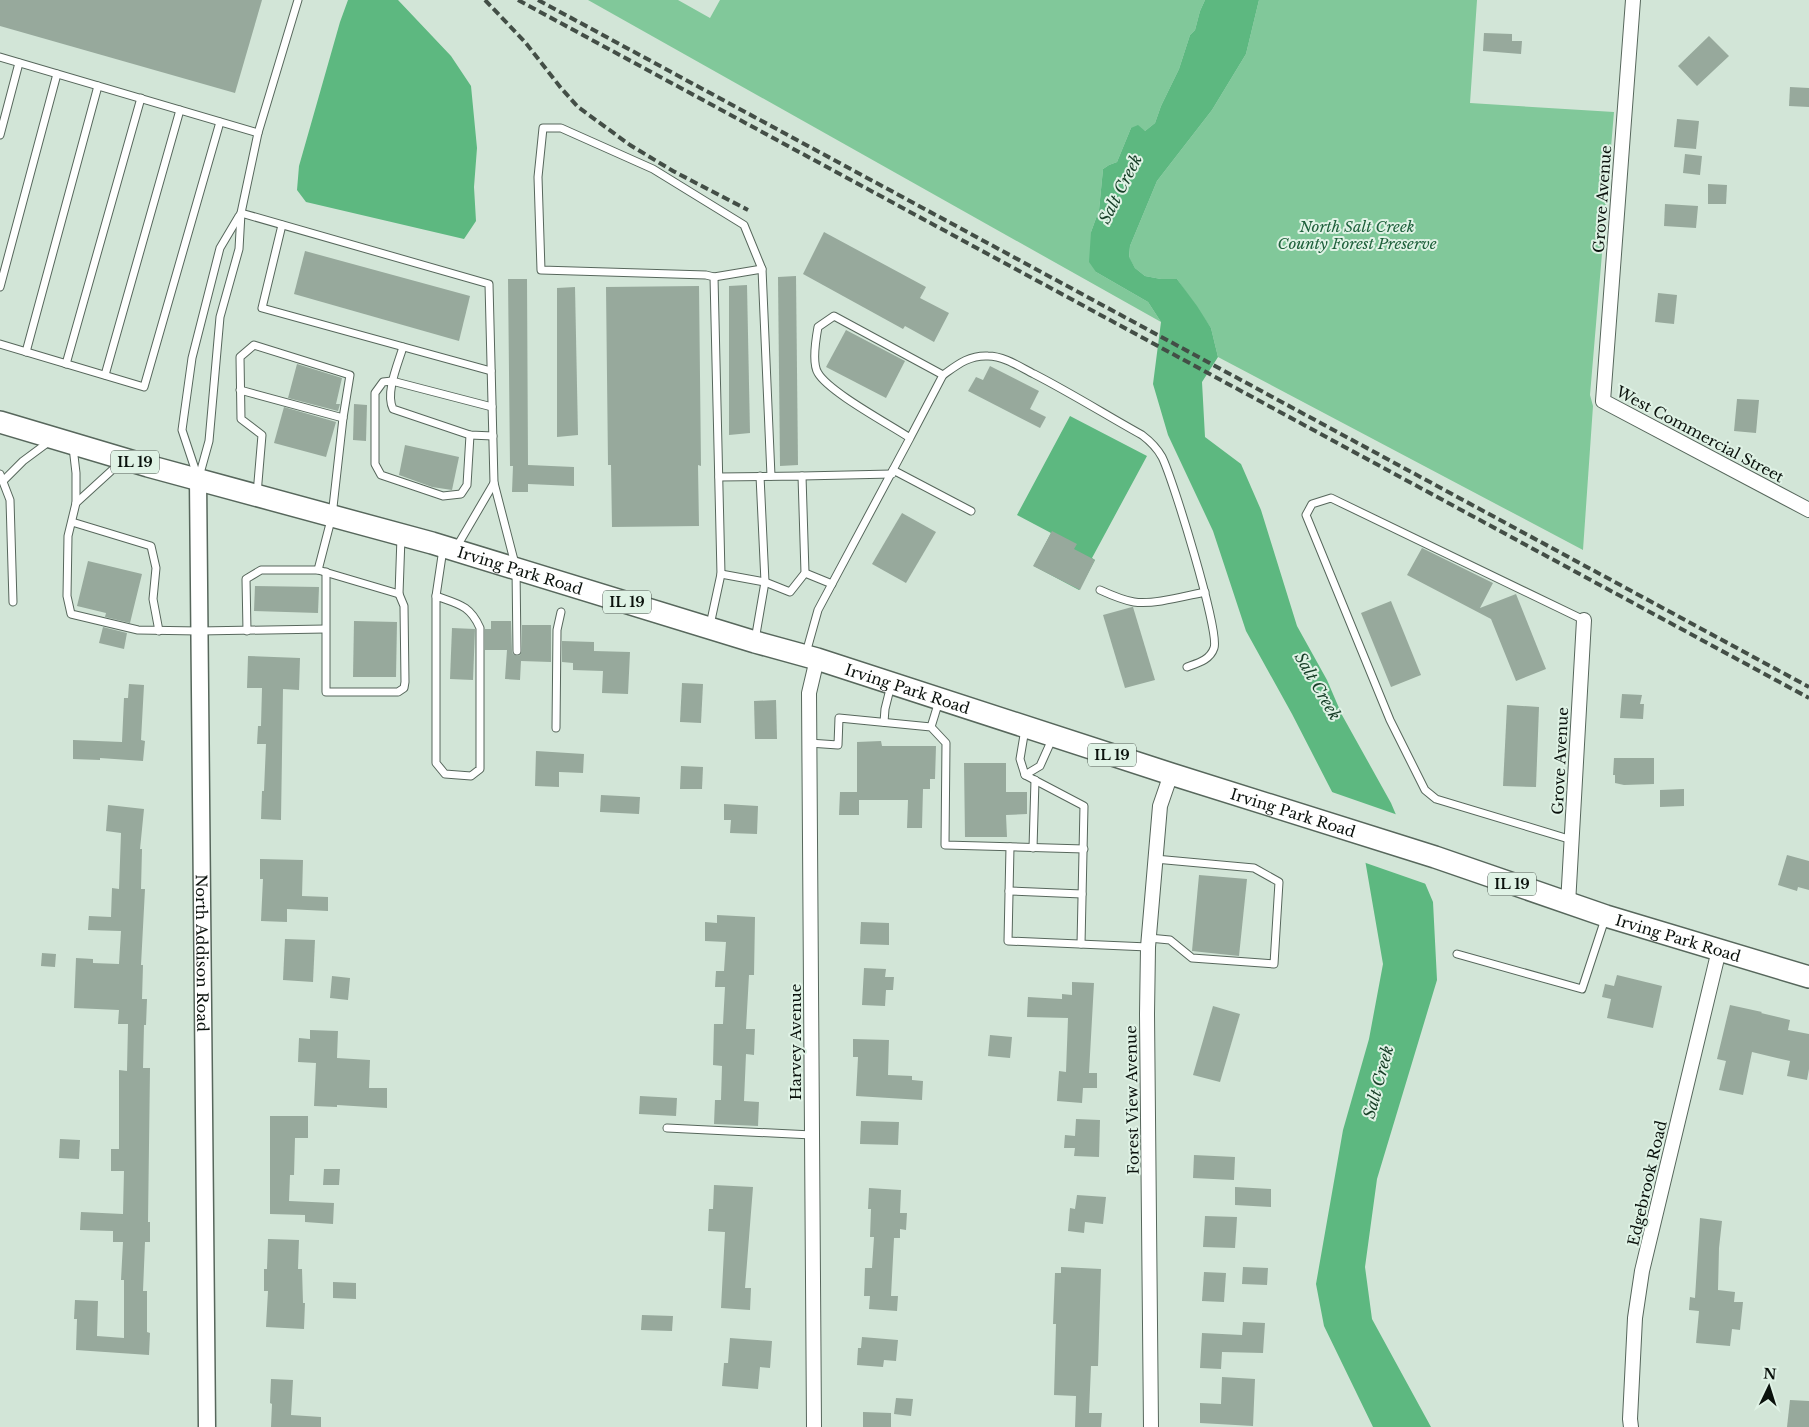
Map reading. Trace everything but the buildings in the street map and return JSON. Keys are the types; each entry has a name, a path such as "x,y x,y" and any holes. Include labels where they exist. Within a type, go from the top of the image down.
{"main road":[{"name":"Irving Park Road","path":"0,422 125,459 402,534 755,642 812,657 1170,774 1435,857 1568,904 1809,977"}],"street":[{"name":"Grove Avenue","path":"1603,401 1633,0"},
{"name":"West Commercial Street","path":"1603,401 1809,510"},
{"name":"North Addison Road","path":"198,478 207,1427"},
{"name":"Grove Avenue","path":"1568,904 1584,620"},
{"name":"Harvey Avenue","path":"812,657 809,692 809,743 814,1427"},
{"name":"Forest View Avenue","path":"1151,1427 1148,942 1161,801 1170,774"},
{"name":"Edgebrook Road","path":"1631,1427 1635,1318 1642,1271 1718,950"}],"lane":[{"path":"198,478 209,441 220,317 239,249 241,213 258,133 298,0"},
{"path":"0,57 258,133"},
{"path":"0,135 19,63"},
{"path":"0,288 57,74"},
{"path":"26,352 98,86"},
{"path":"66,364 140,98"},
{"path":"105,375 180,110"},
{"path":"0,344 144,387 220,122"},
{"path":"762,269 714,277 706,275 541,270 538,177 543,128 562,128 653,169 744,225 762,269 771,476"},
{"path":"241,213 489,284 494,483 516,568 517,651"},
{"path":"198,478 182,430 192,358 220,248 241,213"},
{"path":"282,225 262,308 491,372"},
{"path":"710,628 721,574 714,277"},
{"path":"910,438 830,387 816,372 815,349 818,327 834,316 943,375"},
{"path":"257,494 262,436 241,419 240,357 254,345 350,375 332,516 322,571 326,692 398,692 404,688 404,606 399,594 402,534"},
{"path":"403,347 392,380 390,403 393,409 470,435 493,436"},
{"path":"812,657 818,610 943,375 962,361 974,356 989,356 1004,360 1060,388 1142,435 1154,444 1162,458 1172,484 1205,592 1215,636 1215,646 1211,655 1203,661 1187,667"},
{"path":"470,435 467,485 461,494 443,496 382,475 375,464 375,393 383,382 392,380 492,407"},
{"path":"240,390 343,418"},
{"path":"13,602 10,500 1,478 23,461 64,441 76,473 76,503 68,536 67,596 71,614 138,630 325,629"},
{"path":"76,503 125,459"},
{"path":"719,477 893,472 971,511"},
{"path":"755,642 765,582 760,476"},
{"path":"721,574 765,582 790,592 804,572 802,476"},
{"path":"436,596 465,607 475,616 480,628 480,770 471,776 445,774 436,763 436,596 449,548 494,483"},
{"path":"1572,840 1436,799 1425,790 1390,720 1306,515 1312,504 1331,498 1584,620"},
{"path":"72,522 151,546 156,568 153,599 159,631"},
{"path":"248,630 246,579 261,570 322,571 399,594"},
{"path":"804,572 832,584"},
{"path":"1100,590 1122,599 1136,602 1205,592"},
{"path":"556,728 556,630 561,612"},
{"path":"884,722 884,709 892,683"},
{"path":"932,727 940,698"},
{"path":"809,743 838,745 839,718 932,727 946,743 945,845 1084,850"},
{"path":"1026,726 1020,759 1025,775 1084,806 1081,944"},
{"path":"1025,775 1040,766 1054,735"},
{"path":"1033,848 1035,780"},
{"path":"1010,847 1008,941 1081,944 1170,940 1192,958 1274,964 1279,882 1254,868 1155,859"},
{"path":"1009,891 1082,894"},
{"path":"1457,954 1582,989 1606,916"},
{"path":"667,1128 812,1135"}],"green space":[{"path":"588,0 678,0 710,18 720,0 1205,0 1195,30 1190,35 1179,69 1155,123 1145,131 1131,128 1117,162 1103,169 1099,210 1091,232 1096,272 1148,302 1161,322"},
{"name":"North Salt Creek County Forest Preserve","path":"1259,0 1477,0 1470,103 1614,112 1590,395 1593,406 1583,550 1218,357 1211,328 1177,279 1145,276 1135,268 1129,258 1130,246 1157,181 1212,110 1246,54"}],"water":[{"path":"348,0 398,0 451,56 471,86 477,148 474,187 476,221 464,239 306,202 297,190 299,166"},
{"name":"Salt Creek","path":"1205,0 1259,0 1246,54 1212,110 1157,181 1130,246 1129,257 1135,268 1145,276 1177,279 1211,328 1218,357 1202,382 1205,437 1241,464 1261,510 1297,626 1327,680 1342,715 1391,803 1433,902 1437,980 1377,1179 1365,1267 1372,1319 1431,1427 1373,1427 1324,1326 1316,1284 1343,1130 1369,1039 1383,964 1364,854 1292,714 1246,631 1213,531 1168,435 1153,384 1161,322 1148,302 1096,272 1089,262 1091,232 1099,210 1103,169 1117,162 1131,128 1138,125 1145,131 1155,123 1179,69 1190,35 1195,30"},
{"path":"1070,416 1147,456 1092,558 1095,560 1079,590 1034,566 1051,533 1017,515"}],"pier":[{"path":"1329,791 1398,815 1429,885 1363,862 1362,855"}],"railway":[{"path":"485,0 525,42 578,107 630,145 673,171 748,210"},
{"path":"518,0 1809,698"},
{"path":"538,0 1809,687"}]}
